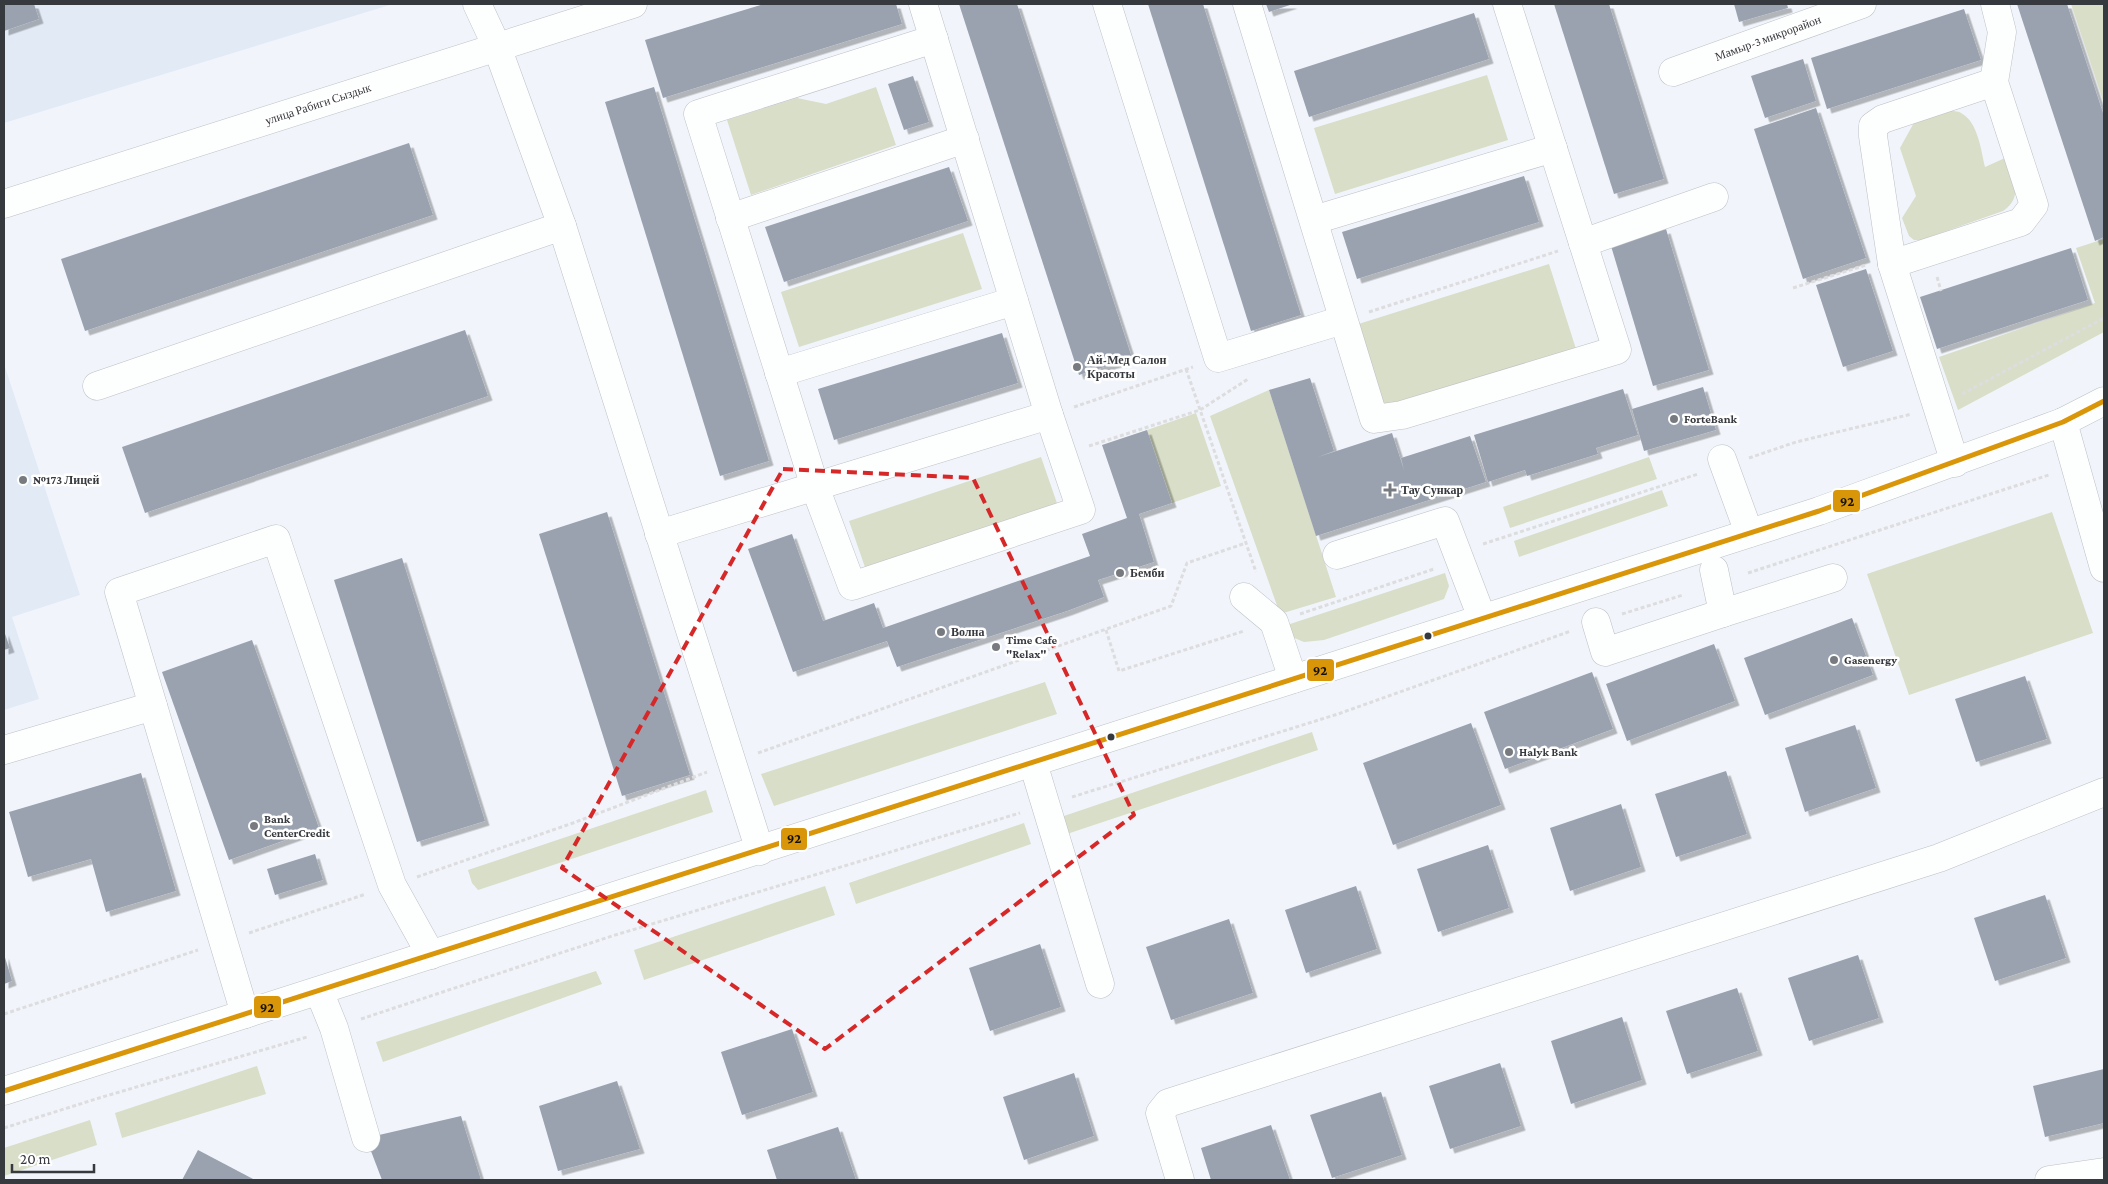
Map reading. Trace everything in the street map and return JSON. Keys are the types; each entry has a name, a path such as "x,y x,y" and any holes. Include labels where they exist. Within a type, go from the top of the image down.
{"street":[{"path":"477,4 497,47 562,226 730,763 760,851"},
{"name":"улица Рабиги Сыздык","path":"4,204 633,4"},
{"path":"924,4 1014,301 1081,510 852,586 815,487 698,114 934,39"},
{"path":"1107,4 1218,358 1343,320"},
{"path":"1247,4 1374,419 1402,416 1617,350 1507,4"},
{"name":"Мамыр-3 микрорайон","path":"1673,72 1817,11 1862,4"},
{"path":"1891,260 2021,222 2034,205 1994,82 2002,32 1995,4"},
{"path":"1955,462 1891,260 1873,136 1874,126 1883,119 1994,82"},
{"path":"730,218 965,139"},
{"path":"1314,220 1553,148"},
{"path":"1583,243 1714,197"},
{"path":"97,386 562,226"},
{"path":"779,373 1014,301"},
{"path":"4,1091 760,851 1819,511 2063,422 2104,401"},
{"path":"659,534 1050,416"},
{"path":"2063,422 2104,568"},
{"path":"1723,462 1749,533"},
{"path":"1337,555 1445,520 1482,618"},
{"path":"245,1014 119,592 276,539 392,885 431,955"},
{"path":"1714,570 1723,613"},
{"path":"1596,622 1605,652 1833,578"},
{"path":"1251,588 1274,622 1293,679"},
{"path":"4,750 153,706"},
{"path":"1033,763 1100,984"},
{"path":"1180,1180 1160,1114 1168,1103 1939,858 2104,792"},
{"path":"319,991 334,1028 366,1138"},
{"path":"2049,1180 2104,1172"}],"path":[{"path":"1343,320 1583,243"},
{"path":"1793,288 1891,260"},
{"path":"1106,630 1119,671 1460,560 1469,556 1480,545 1723,462 1796,442 1937,408 2104,318"},
{"path":"1050,416 1218,358"},
{"path":"1186,369 1246,543 1251,588"},
{"path":"1062,455 1200,410"},
{"path":"455,864 573,823 730,763 1172,606 1187,562 1246,543"},
{"path":"4,1128 334,1028 612,936 1047,805 1338,714"}],"highlighted area":[{"path":"783,469 973,478 1134,815 825,1049 562,868"}],"shaded area":[{"path":"4,4 393,4 4,123"},
{"name":"№173 Лицей","path":"4,364 80,595 12,617 39,699 4,710"}],"green space":[{"path":"2071,4 2104,4 2104,104"},
{"path":"1487,75 1508,140 1335,194 1314,128"},
{"path":"876,87 896,145 751,195 727,120 797,98 826,104"},
{"path":"1949,111 1961,113 1971,123 1978,137 1985,167 2005,158 2015,187 2014,199 2003,211 1921,240 1914,240 1909,236 1902,218 1916,196 1900,148 1916,119"},
{"path":"963,233 982,289 799,347 781,292"},
{"path":"2104,239 2104,332 1958,410 1939,357 2095,303 2076,248"},
{"path":"1549,264 1576,349 1376,411 1349,327"},
{"path":"1269,390 1336,597 1280,614 1210,416"},
{"path":"1196,413 1221,486 1172,503 1147,430"},
{"path":"1041,457 1059,509 867,573 849,521"},
{"path":"1649,457 1657,479 1510,528 1503,507"},
{"path":"1662,490 1668,506 1519,557 1514,541"},
{"path":"2052,512 2093,633 1909,695 1867,574"},
{"path":"1445,573 1449,586 1444,599 1324,640 1304,642 1292,637 1287,625"},
{"path":"1045,682 1057,714 774,806 761,774"},
{"path":"1312,732 1318,750 1067,834 1061,817"},
{"path":"706,790 713,812 478,890 472,883 468,870"},
{"path":"1024,823 1031,844 856,904 849,883"},
{"path":"825,886 835,915 644,980 634,950"},
{"path":"596,971 602,984 383,1062 376,1042"},
{"path":"257,1066 266,1094 122,1138 115,1113"},
{"path":"90,1120 97,1145 4,1176 4,1148"}],"building":[{"path":"4,4 34,4 39,19 4,31"},
{"path":"764,4 896,4 902,24 663,98 645,40"},
{"path":"959,4 1017,4 1132,358 1079,375"},
{"path":"1148,4 1203,4 1301,315 1251,331"},
{"path":"1266,4 1293,4 1269,12"},
{"path":"1554,4 1609,4 1664,179 1614,194"},
{"path":"1734,4 1787,4 1788,8 1739,22"},
{"path":"2017,4 2067,4 2104,116 2104,237 2095,241"},
{"path":"1964,9 1981,60 1827,109 1811,58"},
{"path":"1474,13 1489,59 1309,117 1294,71"},
{"path":"1803,59 1816,101 1765,118 1751,76"},
{"path":"913,76 929,122 904,130 888,84"},
{"path":"654,87 769,461 720,476 605,102"},
{"path":"1816,108 1866,258 1803,279 1754,129"},
{"path":"409,143 433,215 85,331 61,259"},
{"path":"949,167 968,221 784,282 765,227"},
{"path":"1524,176 1539,222 1357,279 1342,232"},
{"path":"1666,229 1709,370 1653,386 1611,246"},
{"path":"2071,248 2088,300 1937,349 1920,297"},
{"path":"1866,269 1893,351 1843,367 1816,285"},
{"path":"465,330 488,396 145,513 122,447"},
{"path":"1002,333 1018,383 834,440 818,389"},
{"path":"1310,378 1334,451 1318,457 1392,433 1404,470 1401,458 1470,436 1486,482 1316,536 1269,390"},
{"name":"ForteBank","path":"1703,387 1716,430 1644,451 1632,409"},
{"path":"1623,389 1638,435 1596,448 1598,454 1527,476 1525,470 1488,482 1474,435"},
{"path":"1147,430 1172,503 1139,514 1154,562 1098,580 1104,597 897,667 887,641 793,672 748,549 792,534 823,621 874,603 883,628 1090,556 1082,534 1127,518 1102,445"},
{"path":"607,512 690,775 622,796 539,534"},
{"path":"402,558 485,821 417,842 334,580"},
{"path":"1852,618 1873,675 1765,715 1744,658"},
{"path":"4,631 10,648 4,650"},
{"path":"252,640 319,828 229,860 162,672"},
{"path":"1714,644 1735,701 1627,741 1606,684"},
{"path":"1592,672 1613,729 1505,769 1484,712"},
{"path":"2025,676 2047,739 1976,762 1955,699"},
{"path":"1471,723 1501,805 1393,845 1363,763"},
{"path":"1855,725 1876,788 1805,812 1785,748"},
{"path":"1726,771 1747,834 1676,857 1655,794"},
{"path":"141,773 176,891 106,912 91,859 28,877 9,812"},
{"path":"1621,804 1641,867 1570,891 1550,828"},
{"path":"1488,845 1509,908 1438,932 1417,869"},
{"path":"315,854 323,880 275,895 267,869"},
{"path":"1356,886 1377,949 1306,973 1285,910"},
{"path":"2045,895 2066,958 1995,981 1974,918"},
{"path":"1229,919 1253,993 1171,1020 1146,947"},
{"path":"1040,944 1061,1007 990,1031 969,968"},
{"path":"4,954 12,981 4,984"},
{"path":"1858,955 1879,1018 1809,1041 1788,978"},
{"path":"1737,988 1758,1051 1687,1074 1666,1011"},
{"path":"1622,1017 1642,1080 1571,1104 1551,1041"},
{"path":"792,1029 813,1092 742,1115 721,1052"},
{"path":"1500,1063 1521,1126 1450,1149 1429,1086"},
{"path":"2104,1069 2104,1123 2045,1137 2033,1086"},
{"path":"1074,1073 1094,1136 1024,1160 1003,1097"},
{"path":"617,1081 640,1149 558,1171 539,1106"},
{"path":"1381,1092 1402,1155 1332,1178 1310,1115"},
{"path":"461,1116 481,1180 382,1180 366,1138"},
{"path":"1271,1125 1290,1180 1211,1180 1201,1148"},
{"path":"838,1127 856,1180 777,1180 767,1150"},
{"path":"198,1150 255,1180 182,1180"}],"transit line":[{"name":"92","path":"4,1091 1819,511 2063,422 2104,401"}],"place":[{"name":"Ай-Мед Салон Красоты","path":"1077,367"},
{"name":"ForteBank","path":"1674,419"},
{"name":"№173 Лицей","path":"23,480"},
{"name":"Тау Сункар","path":"1390,490"},
{"name":"Бемби","path":"1120,573"},
{"name":"Волна","path":"941,632"},
{"name":"Time Cafe \"Relax\"","path":"996,647"},
{"name":"Gasenergy","path":"1834,660"},
{"name":"Halyk Bank","path":"1509,752"},
{"name":"Bank CenterCredit","path":"254,826"}]}
